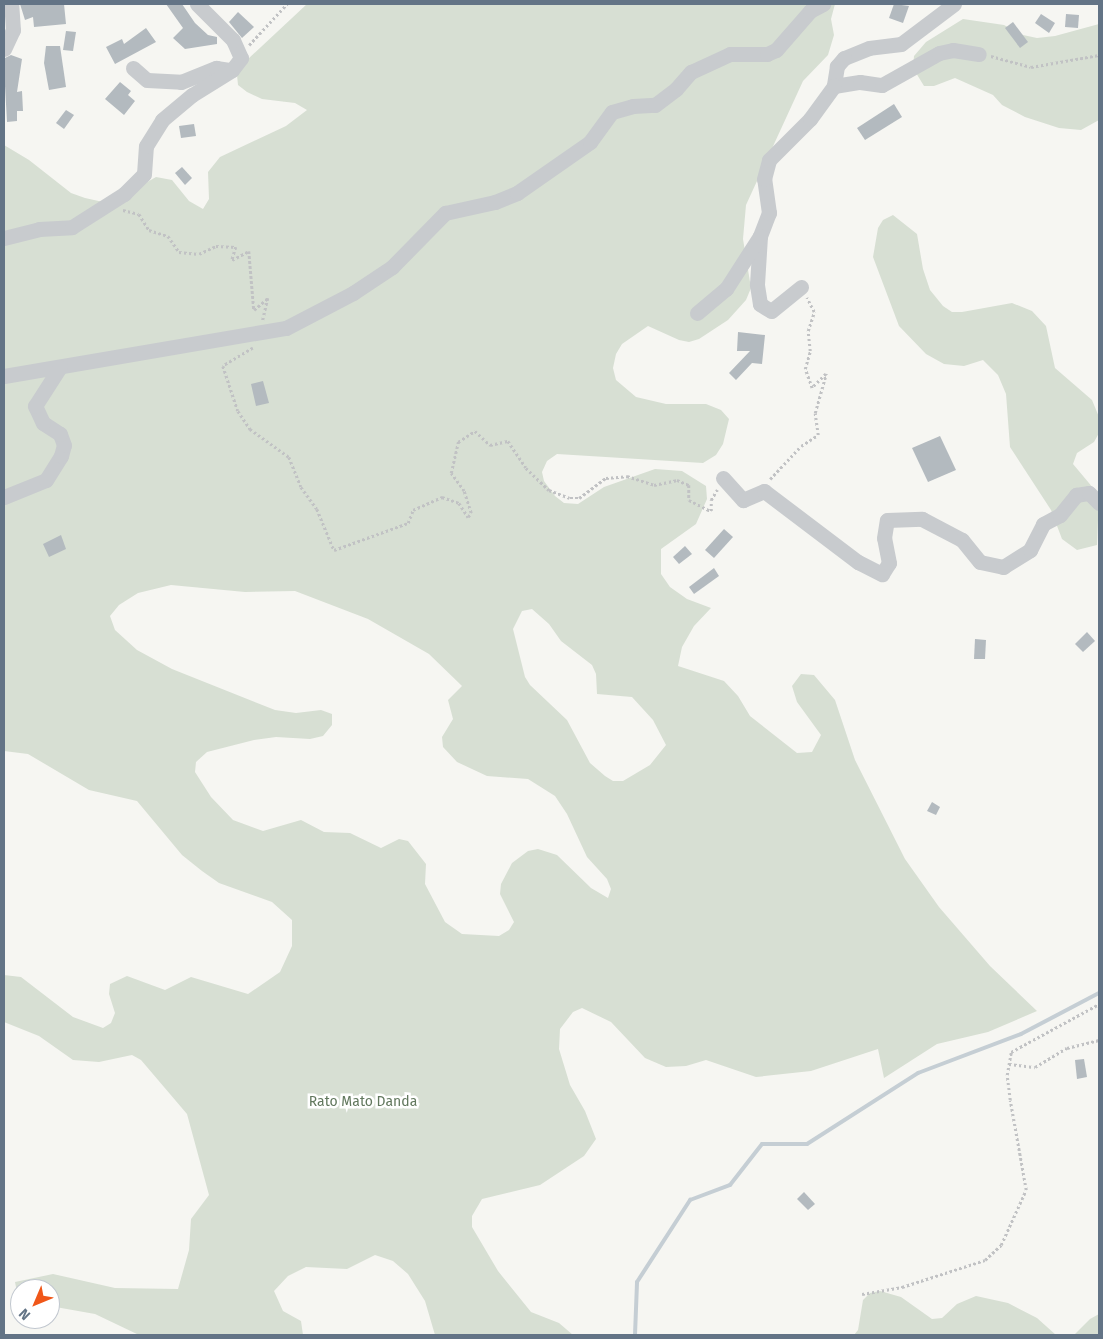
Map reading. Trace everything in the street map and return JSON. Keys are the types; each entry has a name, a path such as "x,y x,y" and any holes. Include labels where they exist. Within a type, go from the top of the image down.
{"street":[{"path":"4,49 14,25 11,4"},
{"path":"196,4 233,40 237,64"},
{"path":"4,376 261,337 286,328 354,293 392,267 451,209 495,202 551,171 590,142 612,112 633,106 655,105 676,89 691,72 730,54 767,54 776,50 810,11 823,4"},
{"path":"697,313 726,289 760,236 769,213 764,180 769,160 810,119 834,86 837,66 844,58 869,48 901,44 954,4"},
{"path":"834,86 860,82 882,85 939,53 953,50 979,54"},
{"path":"132,68 147,80 181,82 216,68 237,64"},
{"path":"4,238 39,229 72,226 124,194 144,174 146,146 162,120 192,95 237,64"},
{"path":"760,236 757,284 760,304 771,311 801,287"},
{"path":"4,497 46,480 61,456 64,445 60,434 43,423 35,406 60,368"},
{"path":"724,478 743,500 764,491 858,562 882,574 889,563 884,538 887,520 922,519 962,540 980,562 1003,567 1030,550 1043,524 1060,515 1076,495 1089,493 1099,503"}],"path":[{"path":"237,64 287,4"},
{"path":"979,54 1030,67 1099,55"},
{"path":"114,212 121,210 139,214 149,230 168,236 179,252 199,254 216,246 236,247 232,260 249,251 254,310 268,298 261,337 223,366 238,411 250,429 289,457 301,487 316,509 334,550 408,523 414,510 442,497 459,503 468,517 471,513 464,491 451,473 458,442 475,431 490,445 508,441 526,468 549,490 570,498 579,498 606,478 627,476 654,485 677,480 689,485 689,500 711,511 711,500 724,478"},
{"path":"764,491 774,473 801,446 818,435 815,414 826,374 812,388 805,369 810,351 808,331 814,312 801,287"},
{"path":"862,1294 902,1287 985,1260 1001,1245 1026,1190 1010,1100 1009,1064 1011,1052 1018,1046 1099,1004"},
{"path":"1009,1064 1035,1068 1067,1048 1099,1040"}],"green space":[{"name":"Rato Mato Danda","path":"307,4 835,4 831,19 834,35 828,55 803,81 746,205 743,239 751,288 746,300 728,320 699,339 689,342 679,340 648,326 622,344 616,354 613,368 616,380 636,397 666,404 706,404 721,410 729,419 723,444 716,455 703,463 557,454 547,461 542,472 544,481 555,496 564,503 578,504 604,487 655,469 682,471 706,486 707,499 696,524 661,549 661,574 670,587 687,599 711,608 694,626 682,647 678,666 724,681 738,696 750,716 797,753 812,752 821,735 797,702 792,686 801,674 814,675 835,700 855,760 905,859 939,907 990,966 1037,1011 988,1032 937,1044 884,1078 878,1049 811,1071 756,1077 706,1060 686,1066 666,1067 645,1058 611,1022 582,1008 573,1012 560,1029 559,1049 570,1085 585,1111 596,1139 584,1156 540,1185 482,1199 472,1216 472,1227 498,1271 531,1312 559,1323 573,1335 435,1335 425,1301 408,1274 393,1261 375,1255 347,1269 306,1267 288,1276 274,1291 283,1311 301,1321 303,1335 139,1335 95,1314 60,1308 60,1279 29,1279 53,1274 115,1288 178,1289 189,1250 191,1219 209,1195 187,1114 141,1060 132,1055 99,1062 73,1060 39,1036 4,1022 4,975 21,977 73,1017 103,1028 111,1023 115,1013 109,994 110,984 127,976 165,990 191,977 248,994 280,972 292,946 292,920 272,902 219,883 202,871 182,855 137,801 89,790 28,754 4,751 4,145 29,160 71,193 85,198 103,202 116,200 156,177 172,180 189,201 203,209 209,199 208,172 220,157 286,126 307,110 295,103 262,99 247,92 238,85 237,75 248,59","holes":["171,585 245,592 295,591 368,619 429,654 462,686 448,700 453,719 442,737 443,747 457,762 487,776 528,779 555,796 567,814 587,857 607,879 611,889 608,898 591,888 557,855 538,849 528,851 512,863 501,884 500,894 514,922 509,930 499,936 462,934 445,922 425,884 426,864 408,841 399,839 381,848 350,833 324,832 301,820 263,831 233,820 211,797 195,772 196,762 207,752 254,740 276,737 310,739 323,736 332,725 332,714 321,710 296,713 275,710 172,669 137,650 115,630 110,616 119,605 138,593","532,609 549,624 561,641 592,665 596,674 597,694 632,697 653,720 666,745 650,765 623,781 613,781 590,763 567,720 530,685 525,677 513,629 522,611"]},
{"path":"963,19 1004,25 1023,35 1037,38 1055,36 1099,24 1099,120 1081,130 1059,128 1025,117 1002,105 993,95 955,78 934,86 924,86 913,68 914,56 926,42"},
{"path":"893,215 917,234 923,269 930,290 943,306 952,312 962,312 1012,303 1032,311 1046,326 1055,368 1092,400 1099,417 1099,433 1094,442 1077,453 1073,464 1099,495 1097,545 1077,550 1062,539 1051,510 1010,447 1006,394 998,375 983,360 964,366 944,364 926,354 899,326 873,257 878,228 883,220"},
{"path":"880,1291 901,1297 932,1319 942,1318 957,1304 976,1296 1008,1303 1037,1318 1056,1335 854,1335 858,1330 863,1300 870,1293"},
{"path":"1099,1314 1099,1335 1074,1335 1090,1319"}],"building":[{"path":"20,4 64,4 66,24 34,27 33,17 25,20"},
{"path":"166,4 182,4 195,23 208,35 217,37 217,44 185,49 173,38 183,28"},
{"path":"894,4 909,6 903,23 889,18"},
{"path":"238,12 254,27 242,38 229,22"},
{"path":"1041,14 1055,23 1049,33 1035,23"},
{"path":"1066,14 1079,15 1078,28 1065,27"},
{"path":"1013,22 1028,42 1020,48 1005,28"},
{"path":"146,28 156,42 115,64 106,47 122,39 124,44"},
{"path":"66,31 76,32 73,51 63,50"},
{"path":"46,46 60,46 66,87 49,90 44,63"},
{"path":"11,55 22,59 17,92 22,91 23,111 17,111 17,121 7,122 4,68 5,58"},
{"path":"120,82 131,91 128,95 135,101 124,115 105,99"},
{"path":"894,104 902,117 865,140 857,128"},
{"path":"66,110 74,115 64,129 56,123"},
{"path":"194,124 196,136 181,138 179,126"},
{"path":"182,167 192,178 185,185 175,173"},
{"path":"738,332 765,335 762,364 752,363 736,380 729,373 750,351 737,351"},
{"path":"263,381 269,403 256,406 251,384"},
{"path":"940,436 956,470 928,482 912,448"},
{"path":"724,529 733,537 714,558 705,550"},
{"path":"61,535 66,549 49,557 43,544"},
{"path":"685,546 692,554 679,564 673,557"},
{"path":"714,568 719,576 694,594 689,587"},
{"path":"1087,632 1095,641 1083,652 1075,644"},
{"path":"975,639 986,640 985,659 974,659"},
{"path":"932,802 940,807 936,815 927,811"},
{"path":"1084,1059 1087,1077 1077,1079 1075,1060"},
{"path":"804,1192 815,1204 808,1210 797,1199"}],"waterway":[{"path":"635,1335 637,1282 690,1200 730,1185 762,1144 807,1144 918,1073 1021,1034 1099,993"}]}
